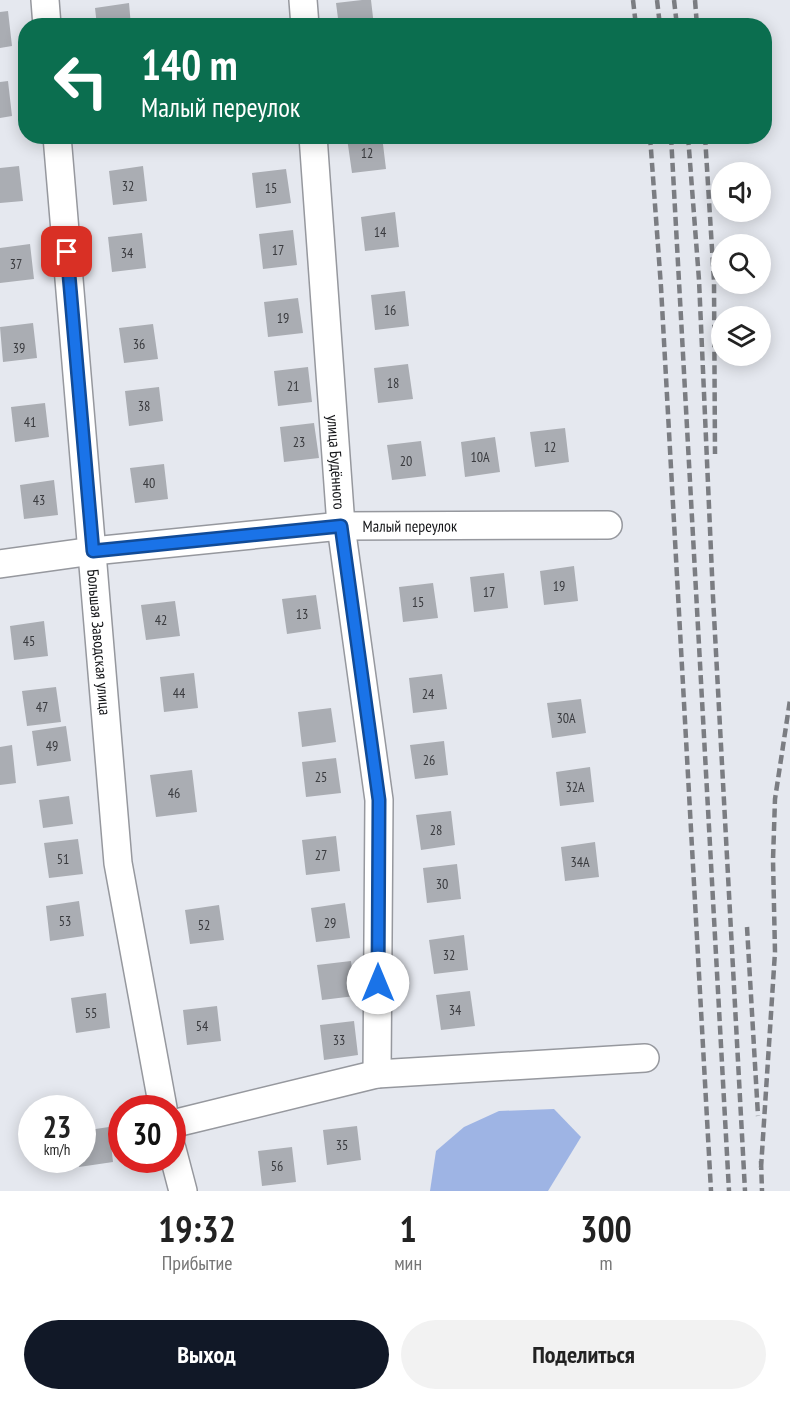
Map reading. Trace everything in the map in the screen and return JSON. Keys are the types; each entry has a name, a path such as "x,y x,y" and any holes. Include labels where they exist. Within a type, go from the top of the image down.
{"street":[{"path":"45,0 46,18"},
{"path":"303,0 304,18"},
{"name":"Большая Заводская улица","path":"58,144 118,863 161,1095"},
{"name":"улица Будённого","path":"314,144 341,526 379,800 377,1074"},
{"name":"Малый переулок","path":"0,564 93,551 341,526 608,525"},
{"path":"186,1121 377,1074 645,1058"},
{"path":"178,1173 183,1191"}],"shaded area":[{"path":"554,1109 581,1137 548,1191 430,1191 436,1151 464,1127 499,1111"}],"building":[{"path":"371,0 373,18 338,18 336,3"},
{"path":"129,3 130,18 96,18 95,8"},
{"path":"8,11 12,46 0,48 0,12"},
{"path":"8,81 12,116 0,118 0,82"},
{"path":"348,144 383,144 386,169 352,173"},
{"path":"19,166 23,201 0,203 0,168"},
{"path":"143,166 147,201 113,205 109,171"},
{"path":"286,169 291,203 256,208 252,173"},
{"path":"395,212 399,247 365,251 361,217"},
{"path":"293,230 297,265 263,269 259,234"},
{"path":"142,233 146,268 112,272 108,237"},
{"path":"30,244 34,279 0,283 0,248"},
{"path":"405,291 409,326 375,330 371,295"},
{"path":"298,298 303,333 268,337 264,302"},
{"path":"33,323 37,358 3,362 0,327"},
{"path":"153,324 158,359 124,363 119,328"},
{"path":"408,364 413,399 378,403 374,368"},
{"path":"308,367 312,402 278,406 274,371"},
{"path":"159,387 163,421 129,426 125,391"},
{"path":"45,403 49,437 15,442 11,407"},
{"path":"314,423 319,458 284,462 280,427"},
{"path":"565,428 569,462 535,467 530,432"},
{"path":"495,437 500,472 465,477 461,442"},
{"path":"421,441 426,476 392,480 387,445"},
{"path":"164,464 168,499 135,503 130,468"},
{"path":"54,480 58,515 24,519 20,485"},
{"path":"574,566 578,601 544,605 540,571"},
{"path":"504,573 508,608 474,612 470,577"},
{"path":"433,583 438,618 403,622 399,587"},
{"path":"316,595 321,629 287,634 282,599"},
{"path":"175,601 180,636 146,640 141,605"},
{"path":"44,621 48,656 14,660 10,626"},
{"path":"194,673 198,708 164,712 160,677"},
{"path":"442,674 447,709 413,713 409,678"},
{"path":"56,687 61,722 27,726 22,691"},
{"path":"581,699 586,733 552,738 547,703"},
{"path":"331,708 336,742 302,747 298,712"},
{"path":"66,726 71,761 37,766 32,731"},
{"path":"444,741 448,775 415,779 410,745"},
{"path":"12,745 16,783 0,785 0,747"},
{"path":"336,758 341,793 306,797 302,762"},
{"path":"590,767 594,802 560,806 556,772"},
{"path":"192,770 197,812 156,817 150,775"},
{"path":"69,796 73,824 43,828 39,800"},
{"path":"451,811 455,845 421,850 416,815"},
{"path":"336,836 340,871 306,875 302,840"},
{"path":"78,839 83,874 49,878 44,843"},
{"path":"595,842 599,877 565,881 561,847"},
{"path":"457,864 461,899 427,903 423,868"},
{"path":"79,901 84,936 50,941 46,906"},
{"path":"345,903 350,938 316,942 311,908"},
{"path":"219,905 224,940 190,944 185,910"},
{"path":"464,935 468,970 434,974 429,940"},
{"path":"351,961 355,996 322,1000 317,965"},
{"path":"470,991 475,1026 441,1030 436,995"},
{"path":"106,993 110,1028 76,1033 71,998"},
{"path":"217,1006 221,1041 187,1045 183,1010"},
{"path":"354,1021 358,1055 324,1060 320,1025"},
{"path":"357,1126 361,1160 327,1165 323,1130"},
{"path":"108,1127 108,1163 96,1164 96,1129"},
{"path":"292,1147 296,1182 262,1186 258,1151"}],"railway":[{"path":"633,0 635,18"},
{"path":"657,0 659,18"},
{"path":"674,0 676,18"},
{"path":"695,0 696,18"},
{"path":"651,144 661,287 711,1191"},
{"path":"671,144 729,1191"},
{"path":"689,144 699,280 713,597 745,1191"},
{"path":"705,144 714,281 715,454"},
{"path":"761,1168 775,952 773,860 775,799 790,700"},
{"path":"747,927 758,1116"},
{"path":"761,1161 762,1191"}],"route":[{"path":"67,252 93,551 341,526 379,800 378,983"}]}
